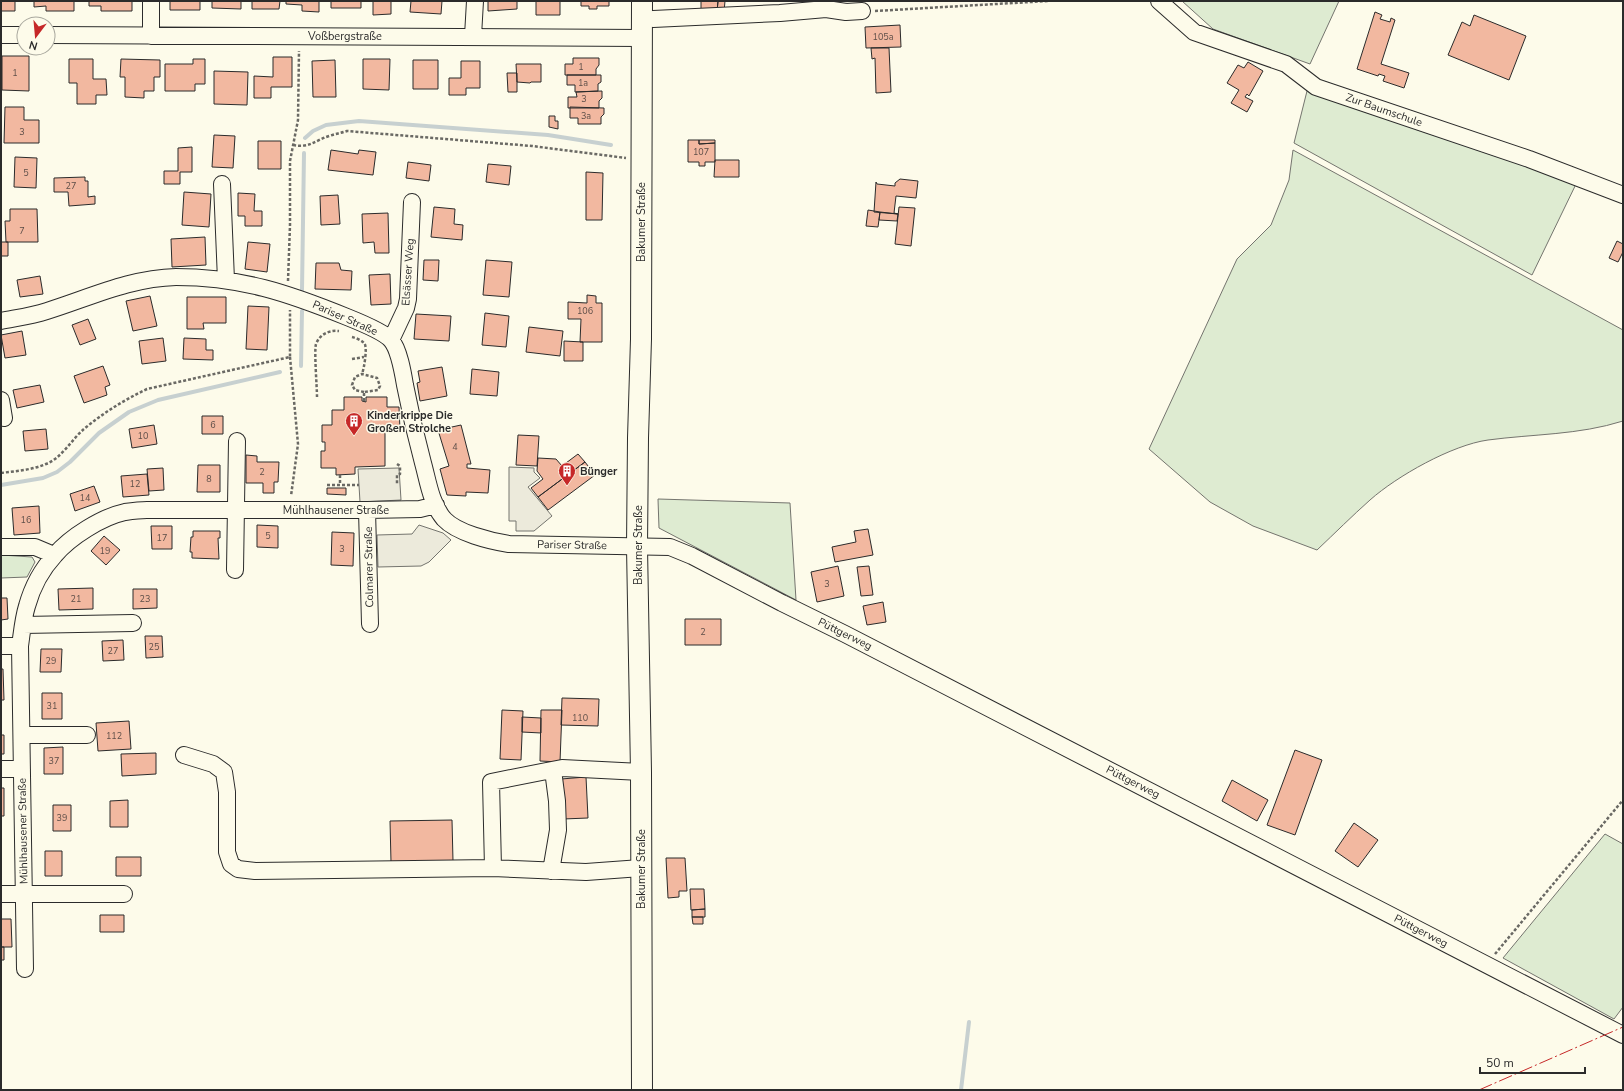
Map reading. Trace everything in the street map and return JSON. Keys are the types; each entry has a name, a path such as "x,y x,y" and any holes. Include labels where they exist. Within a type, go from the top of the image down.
{"main road":[{"name":"Bakumer Straße","path":"642,1 641,352 638,438 637,547 641,772 642,1090"}],"street":[{"path":"151,1 151,36"},
{"path":"473,36 474,1"},
{"name":"Zur Baumschule","path":"1159,1 1194,32 1286,64 1316,87 1529,159 1623,195"},
{"path":"653,19 780,13 826,9 846,12 862,11"},
{"path":"1,35 16,35"},
{"name":"Voßbergstraße","path":"56,35 642,38"},
{"path":"222,184 226,280"},
{"name":"Elsässer Weg","path":"391,340 406,308 408,299 412,202"},
{"name":"Pariser Straße","path":"1,321 47,311 104,291 143,281 174,277 226,280 252,284 290,295 371,328 391,340 400,359 414,430 428,485 436,505 445,520 466,532 486,540 509,544 637,547"},
{"path":"1,400 4,418"},
{"path":"235,570 237,441"},
{"name":"Mühlhausener Straße","path":"24,969 20,646 27,605 37,580 54,555 84,531 106,519 124,512 147,510 420,509 436,505"},
{"name":"Colmarer Straße","path":"367,510 370,624"},
{"path":"1,547 35,547 54,555"},
{"name":"Püttgerweg","path":"637,547 670,547 692,556 1623,1035"},
{"path":"23,625 133,623"},
{"path":"1,646 20,646"},
{"path":"22,735 87,735"},
{"path":"184,755 213,764 224,772 228,792 227,852 231,864 238,869 255,871 493,868 586,872 641,868"},
{"path":"493,868 492,782 562,768 641,772"},
{"name":"Mühlhausener Straße","path":"1,769 22,769"},
{"path":"551,871 558,830 554,770"},
{"path":"1,894 124,894"}],"path":[{"path":"862,11 1048,1"},
{"path":"290,510 290,497 298,444 290,358 290,295 288,283 290,161 298,120 299,36"},
{"path":"293,145 302,146 312,144 329,136 347,131 532,146 611,156 642,158"},
{"path":"317,397 316,344 323,334 332,330 342,331"},
{"path":"347,334 365,343 365,368 362,374"},
{"path":"352,359 364,357"},
{"path":"1,473 48,464 84,430 129,398 147,390 290,358"},
{"path":"362,374 377,378 379,382 378,390 364,392 355,390 352,385 355,377 362,374"},
{"path":"364,392 364,402"},
{"path":"397,464 400,466 400,474 397,474 397,485"},
{"path":"340,475 340,485"},
{"path":"327,485 359,485"},
{"path":"1486,965 1623,800"}],"green space":[{"path":"1182,1 1339,1 1310,64 1213,29"},
{"path":"1308,87 1577,182 1532,275 1294,143"},
{"path":"1293,150 1623,330 1623,421 1606,426 1573,432 1488,440 1458,448 1426,463 1381,491 1317,550 1253,526 1210,502 1149,449 1237,259 1271,225 1289,180"},
{"path":"658,499 790,503 796,600 659,528"},
{"path":"1,555 32,557 35,562 27,577 1,578"},
{"path":"1605,834 1623,844 1623,1007 1614,1019 1503,958"}],"shaded area":[{"path":"509,467 534,468 534,472 540,478 528,487 552,516 534,531 516,531 516,521 509,521"},
{"path":"399,468 401,500 360,502 358,469"},
{"path":"419,525 443,533 451,540 429,562 421,566 378,567 377,535 412,534"}],"building":[{"path":"1,1 15,1 15,11 1,11"},
{"path":"34,1 74,1 74,11 46,11 46,6 34,7"},
{"path":"89,1 132,1 132,11 101,11 101,6 89,6"},
{"path":"170,1 200,1 200,10 170,10"},
{"path":"212,1 241,1 241,9 212,8"},
{"path":"252,1 280,1 279,9 252,9"},
{"path":"286,1 319,1 319,12 302,11 302,5 286,4"},
{"path":"331,1 361,1 361,8 331,8"},
{"path":"373,1 391,1 391,14 373,15"},
{"path":"411,1 442,1 441,14 410,12"},
{"path":"488,1 517,1 517,9 488,11"},
{"path":"536,1 560,1 560,15 536,15"},
{"path":"581,1 609,1 609,6 597,6 597,9 589,9 589,6 581,6"},
{"path":"701,1 718,1 717,12 701,10"},
{"path":"718,1 725,1 724,12 717,12"},
{"path":"1375,12 1382,15 1380,19 1390,22 1391,18 1395,20 1381,64 1409,73 1404,88 1383,81 1385,76 1379,74 1378,76 1357,69"},
{"path":"1474,15 1526,36 1509,80 1448,55 1462,22 1470,26"},
{"path":"900,25 901,47 866,48 865,27"},
{"path":"871,48 889,48 891,92 876,93 875,58 872,59"},
{"path":"2,56 29,56 29,91 2,90"},
{"path":"273,57 292,57 292,87 271,87 271,98 254,98 254,76 273,77"},
{"path":"573,58 599,58 599,65 596,69 596,75 565,75 565,64 573,64"},
{"path":"69,59 93,59 93,79 106,79 107,95 96,95 96,104 77,104 77,83 69,83"},
{"path":"121,59 160,60 160,77 154,77 154,91 144,91 144,98 125,97 125,77 120,77"},
{"path":"193,59 205,59 205,84 195,84 195,91 165,91 165,64 193,64"},
{"path":"363,59 390,59 389,90 363,89"},
{"path":"335,60 336,97 313,97 312,61"},
{"path":"413,60 438,60 438,89 413,89"},
{"path":"461,61 480,61 480,88 466,88 466,95 449,95 449,78 461,78"},
{"path":"1248,62 1263,71 1249,96 1247,94 1245,97 1253,101 1247,112 1231,103 1239,90 1227,83 1238,65 1244,68"},
{"path":"516,64 541,64 541,82 517,82"},
{"path":"214,71 248,72 247,105 214,104"},
{"path":"507,73 517,73 517,92 508,92"},
{"path":"567,75 601,75 601,82 598,84 598,91 575,92 575,85 567,85"},
{"path":"602,91 602,98 599,101 599,108 568,108 568,97 577,97 576,92"},
{"path":"5,107 24,107 24,120 39,120 39,143 4,143"},
{"path":"570,107 604,108 604,114 601,117 601,124 578,124 578,118 570,118"},
{"path":"549,116 555,116 555,121 558,121 558,129 549,127"},
{"path":"214,135 235,136 233,168 212,167"},
{"path":"688,140 699,140 699,144 715,143 715,162 705,162 705,166 699,166 699,162 688,162"},
{"path":"699,140 715,140 715,143 699,144"},
{"path":"258,141 281,141 281,169 258,169"},
{"path":"192,147 192,172 180,172 180,184 164,184 164,171 178,171 178,148"},
{"path":"331,150 358,154 359,150 376,152 373,175 328,170"},
{"path":"15,157 37,158 36,188 14,187"},
{"path":"715,160 739,160 739,177 714,177"},
{"path":"408,162 431,165 429,181 406,178"},
{"path":"488,164 511,166 509,185 486,182"},
{"path":"586,172 603,173 602,220 586,220"},
{"path":"85,177 85,181 88,181 88,197 95,196 95,204 69,206 68,192 54,192 54,178"},
{"path":"900,179 918,181 916,198 896,196 894,213 898,214 874,212 876,182 877,184 895,186 895,183"},
{"path":"184,192 211,194 209,227 182,225"},
{"path":"238,193 255,194 254,211 262,211 262,226 245,226 245,216 238,216"},
{"path":"338,195 340,224 321,225 320,196"},
{"path":"434,207 455,209 454,224 463,225 462,240 431,237"},
{"path":"899,207 915,208 911,246 895,244"},
{"path":"10,209 37,209 38,242 6,242 5,221 10,221"},
{"path":"868,210 880,212 878,227 866,226"},
{"path":"880,212 898,214 897,221 879,220"},
{"path":"388,213 389,253 375,253 374,242 363,243 362,214"},
{"path":"205,237 206,265 172,267 171,239"},
{"path":"1617,241 1623,244 1623,252 1618,262 1609,258"},
{"path":"1,242 8,242 8,256 1,256"},
{"path":"248,242 270,244 267,272 245,269"},
{"path":"424,260 439,260 438,281 423,280"},
{"path":"486,260 512,262 509,297 483,295"},
{"path":"316,263 339,263 341,270 352,271 351,290 315,289"},
{"path":"390,274 391,304 371,305 369,275"},
{"path":"40,276 43,294 20,297 17,280"},
{"path":"587,295 596,296 596,303 602,303 602,342 580,342 581,319 568,319 568,302 587,303"},
{"path":"150,296 157,326 133,331 126,301"},
{"path":"187,297 226,297 226,323 203,323 204,329 187,329"},
{"path":"248,306 269,307 267,350 246,349"},
{"path":"485,313 509,316 506,347 482,345"},
{"path":"416,314 451,316 449,341 414,339"},
{"path":"88,319 96,339 80,345 72,325"},
{"path":"529,327 563,331 560,356 526,352"},
{"path":"22,331 26,355 5,358 1,335"},
{"path":"163,338 166,361 142,364 139,341"},
{"path":"184,338 206,339 206,350 213,350 213,360 183,359"},
{"path":"564,341 583,342 583,361 564,361"},
{"path":"103,366 110,385 105,387 107,395 84,403 74,376"},
{"path":"442,367 447,396 420,401 417,383 420,382 418,371"},
{"path":"472,369 499,372 497,396 470,394"},
{"path":"40,385 44,402 17,408 13,390"},
{"name":"Kinderkrippe Die Großen Strolche","path":"344,397 362,397 362,401 366,402 366,397 387,397 387,407 399,407 400,430 385,430 385,466 355,467 355,474 336,475 336,468 321,468 321,451 325,451 325,442 322,442 322,425 332,425 332,410 344,410"},
{"path":"202,416 223,416 223,434 202,434"},
{"path":"154,425 157,444 132,448 129,429"},
{"path":"461,425 471,464 467,464 467,468 490,470 488,493 466,492 466,496 447,495 440,469 449,466 438,430"},
{"path":"46,429 48,449 25,451 23,431"},
{"path":"518,435 539,436 537,466 516,465"},
{"path":"578,454 585,462 538,497 531,488 543,479 537,471 538,458 556,459 562,466"},
{"path":"246,455 257,456 257,462 279,462 278,482 274,482 274,493 263,493 263,483 246,483"},
{"name":"Bünger","path":"585,462 595,475 548,510 538,497"},
{"path":"198,465 220,465 220,492 197,492"},
{"path":"163,468 164,490 149,491 147,469"},
{"path":"147,474 149,495 123,497 121,476"},
{"path":"94,486 100,502 75,511 70,494"},
{"path":"327,488 346,488 346,495 327,494"},
{"path":"39,506 40,533 14,535 12,508"},
{"path":"257,525 278,526 278,548 257,547"},
{"path":"151,526 172,526 172,549 152,549"},
{"path":"868,529 873,555 835,562 832,547 856,542 854,531"},
{"path":"193,531 220,531 220,538 218,538 219,559 192,558 192,552 190,552"},
{"path":"332,532 354,533 353,566 331,565"},
{"path":"104,536 120,550 106,565 91,551"},
{"path":"838,566 844,596 817,602 811,572"},
{"path":"869,566 873,595 861,596 857,567"},
{"path":"93,588 93,609 59,610 58,589"},
{"path":"133,589 157,589 157,608 133,609"},
{"path":"1,598 7,598 8,619 1,620"},
{"path":"883,602 886,622 867,625 863,606"},
{"path":"685,619 721,619 721,645 685,645"},
{"path":"145,636 162,636 163,657 146,658"},
{"path":"123,640 124,660 103,661 102,641"},
{"path":"41,649 62,649 61,672 40,672"},
{"path":"1,669 3,669 4,700 1,700"},
{"path":"42,693 62,693 62,719 42,719"},
{"path":"562,698 599,699 598,726 561,725"},
{"path":"502,710 523,711 521,760 500,759"},
{"path":"541,710 562,710 560,762 540,761"},
{"path":"522,717 541,718 541,733 522,732"},
{"path":"129,721 131,749 98,751 96,723"},
{"path":"1,735 4,735 4,754 1,754"},
{"path":"63,747 63,774 44,774 44,748"},
{"path":"1295,750 1322,760 1295,835 1267,825"},
{"path":"156,753 156,774 122,776 121,754"},
{"path":"586,777 588,818 563,819 561,779"},
{"path":"1232,780 1268,800 1257,821 1222,801"},
{"path":"1,788 4,788 4,816 1,816"},
{"path":"128,800 128,827 110,827 110,801"},
{"path":"53,805 71,805 71,831 53,831"},
{"path":"452,820 453,861 391,862 390,821"},
{"path":"1354,823 1378,840 1358,867 1335,851"},
{"path":"45,851 62,851 62,876 45,876"},
{"path":"116,857 141,857 141,876 116,876"},
{"path":"666,858 685,858 687,891 679,891 679,897 668,898"},
{"path":"690,889 704,889 705,909 691,910"},
{"path":"705,909 705,917 692,917 692,910"},
{"path":"100,915 124,915 124,932 100,932"},
{"path":"692,917 703,917 703,924 693,924"},
{"path":"1,919 11,919 12,947 1,947"},
{"path":"1,947 4,947 4,960 1,960"}],"waterway":[{"path":"305,138 313,131 326,125 359,121 548,135 611,145"},
{"path":"302,290 304,153"},
{"path":"301,366 302,311"},
{"path":"1,485 43,478 57,472 70,462 99,433 129,412 158,400 280,372"},
{"path":"961,1090 969,1022"}],"power":[{"path":"1479,1090 1623,1027"}],"place":[{"name":"Kinderkrippe Die Großen Strolche","path":"354,436"},
{"name":"Bünger","path":"567,486"}]}
